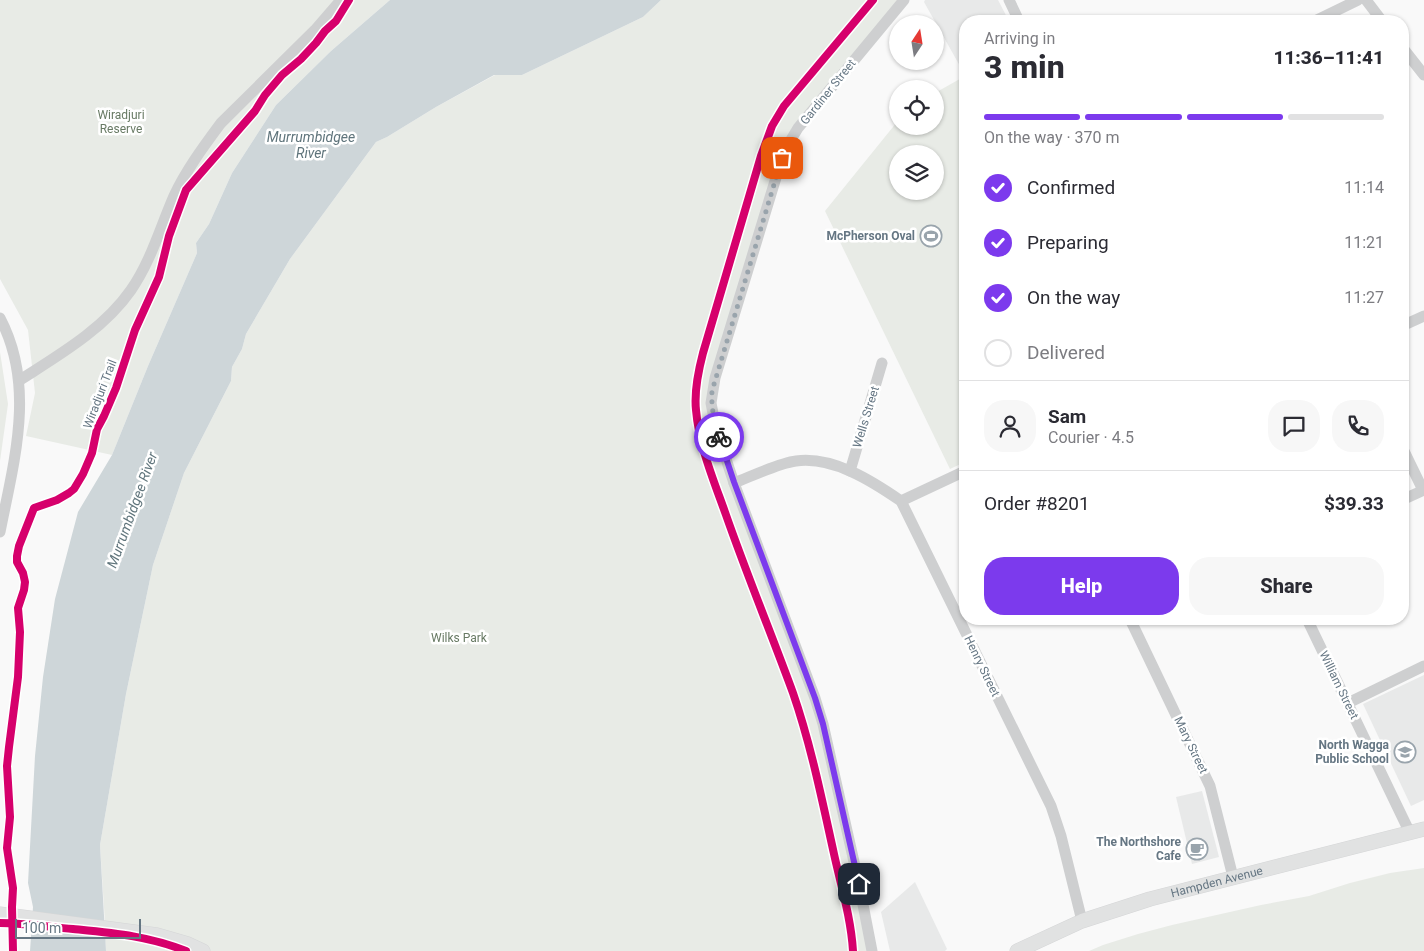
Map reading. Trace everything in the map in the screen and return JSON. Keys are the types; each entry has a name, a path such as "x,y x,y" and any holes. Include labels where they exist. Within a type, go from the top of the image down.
{"main road":[{"name":"Hampden Avenue","path":"1017,951 1082,921 1150,899 1424,829"},
{"path":"2,914 157,935 188,944 202,951"}],"street":[{"path":"20,380 72,346 119,305 143,270 178,188 208,140 221,123 315,30 341,0"},
{"name":"Gardiner Street","path":"872,951 855,865 823,724 734,482 713,416 711,403 712,391 778,170 789,143 798,128 904,0"},
{"path":"1009,0 1016,15"},
{"path":"1327,15 1358,0"},
{"path":"1366,0 1377,15"},
{"path":"1409,56 1424,75"},
{"path":"1409,323 1424,316"},
{"path":"0,318 11,346 20,380 20,414 17,441 0,532"},
{"name":"Wells Street","path":"850,471 882,363"},
{"name":"Henry Street","path":"734,482 794,461 827,463 867,478 901,501 959,620"},
{"path":"1409,461 1424,490 1409,497"},
{"path":"901,501 959,474"},
{"name":"Henry Street","path":"962,625 1050,806 1061,836 1082,921"},
{"name":"Mary Street","path":"1133,625 1210,786 1233,877"},
{"name":"William Street","path":"1310,625 1410,833"},
{"path":"1348,703 1424,666"}],"shaded area":[{"path":"925,0 998,0 1006,15 959,15 959,64 944,38 944,15 931,15 924,2"},
{"name":"North Wagga Public School","path":"1424,675 1424,800 1411,806 1363,704"},
{"path":"1202,791 1219,857 1192,864 1176,797"},
{"path":"915,882 947,949 945,951 890,951 881,912"}],"green space":[{"name":"Wiradjuri Reserve","path":"0,0 390,0 331,51 276,105 232,173 209,224 196,243 197,253 112,455 26,436 35,393 28,330 0,279"},
{"name":"Wilks Park","path":"661,0 904,0 892,15 889,15 889,19 789,143 711,403 815,698 872,951 203,951 105,923 100,845 126,694 153,565 184,473 231,381 232,367 242,349 246,334 290,259 376,142 495,75 522,75 643,17"},
{"name":"McPherson Oval","path":"959,79 959,465 950,469 825,211 889,132 889,135 944,135 944,88"},
{"path":"0,352 8,404 0,461"},
{"path":"1424,868 1424,951 1089,951 1138,934 1172,925 1309,896 1390,873"},
{"path":"105,939 141,942 175,951 106,951"}],"water":[{"name":"Murrumbidgee River","path":"390,0 661,0 643,17 522,75 494,75 376,142 290,259 246,334 242,349 232,367 231,381 184,473 153,565 126,694 100,845 106,951 30,951 33,907 28,883 35,756 43,677 55,599 78,512 112,455 197,253 196,243 209,224 232,173 276,105 331,51"}],"cycle path":[{"name":"Wiradjuri Trail","path":"13,951 13,888 7,848 10,817 7,766 18,677 20,632 18,608 25,582 17,562 19,546 34,508 57,500 69,493 74,489 83,474 92,453 97,429 116,388 135,330 159,277 169,236 186,190 255,111 265,95 282,75 301,59 336,21 349,0"},
{"path":"853,951 845,902 805,732 793,693 742,560 708,463 700,437 696,396 698,374 703,353 761,156 772,126 784,106 873,0"},
{"path":"0,923 36,925 131,936 186,951"}],"way so far":[{"path":"719,437 711,403 712,391 782,158"}],"place":[{"name":"McPherson Oval","path":"931,236"},
{"name":"North Wagga Public School","path":"1405,752"},
{"name":"The Northshore Cafe","path":"1197,849"}],"route":[{"path":"719,437 815,698 829,749 859,884"}]}
